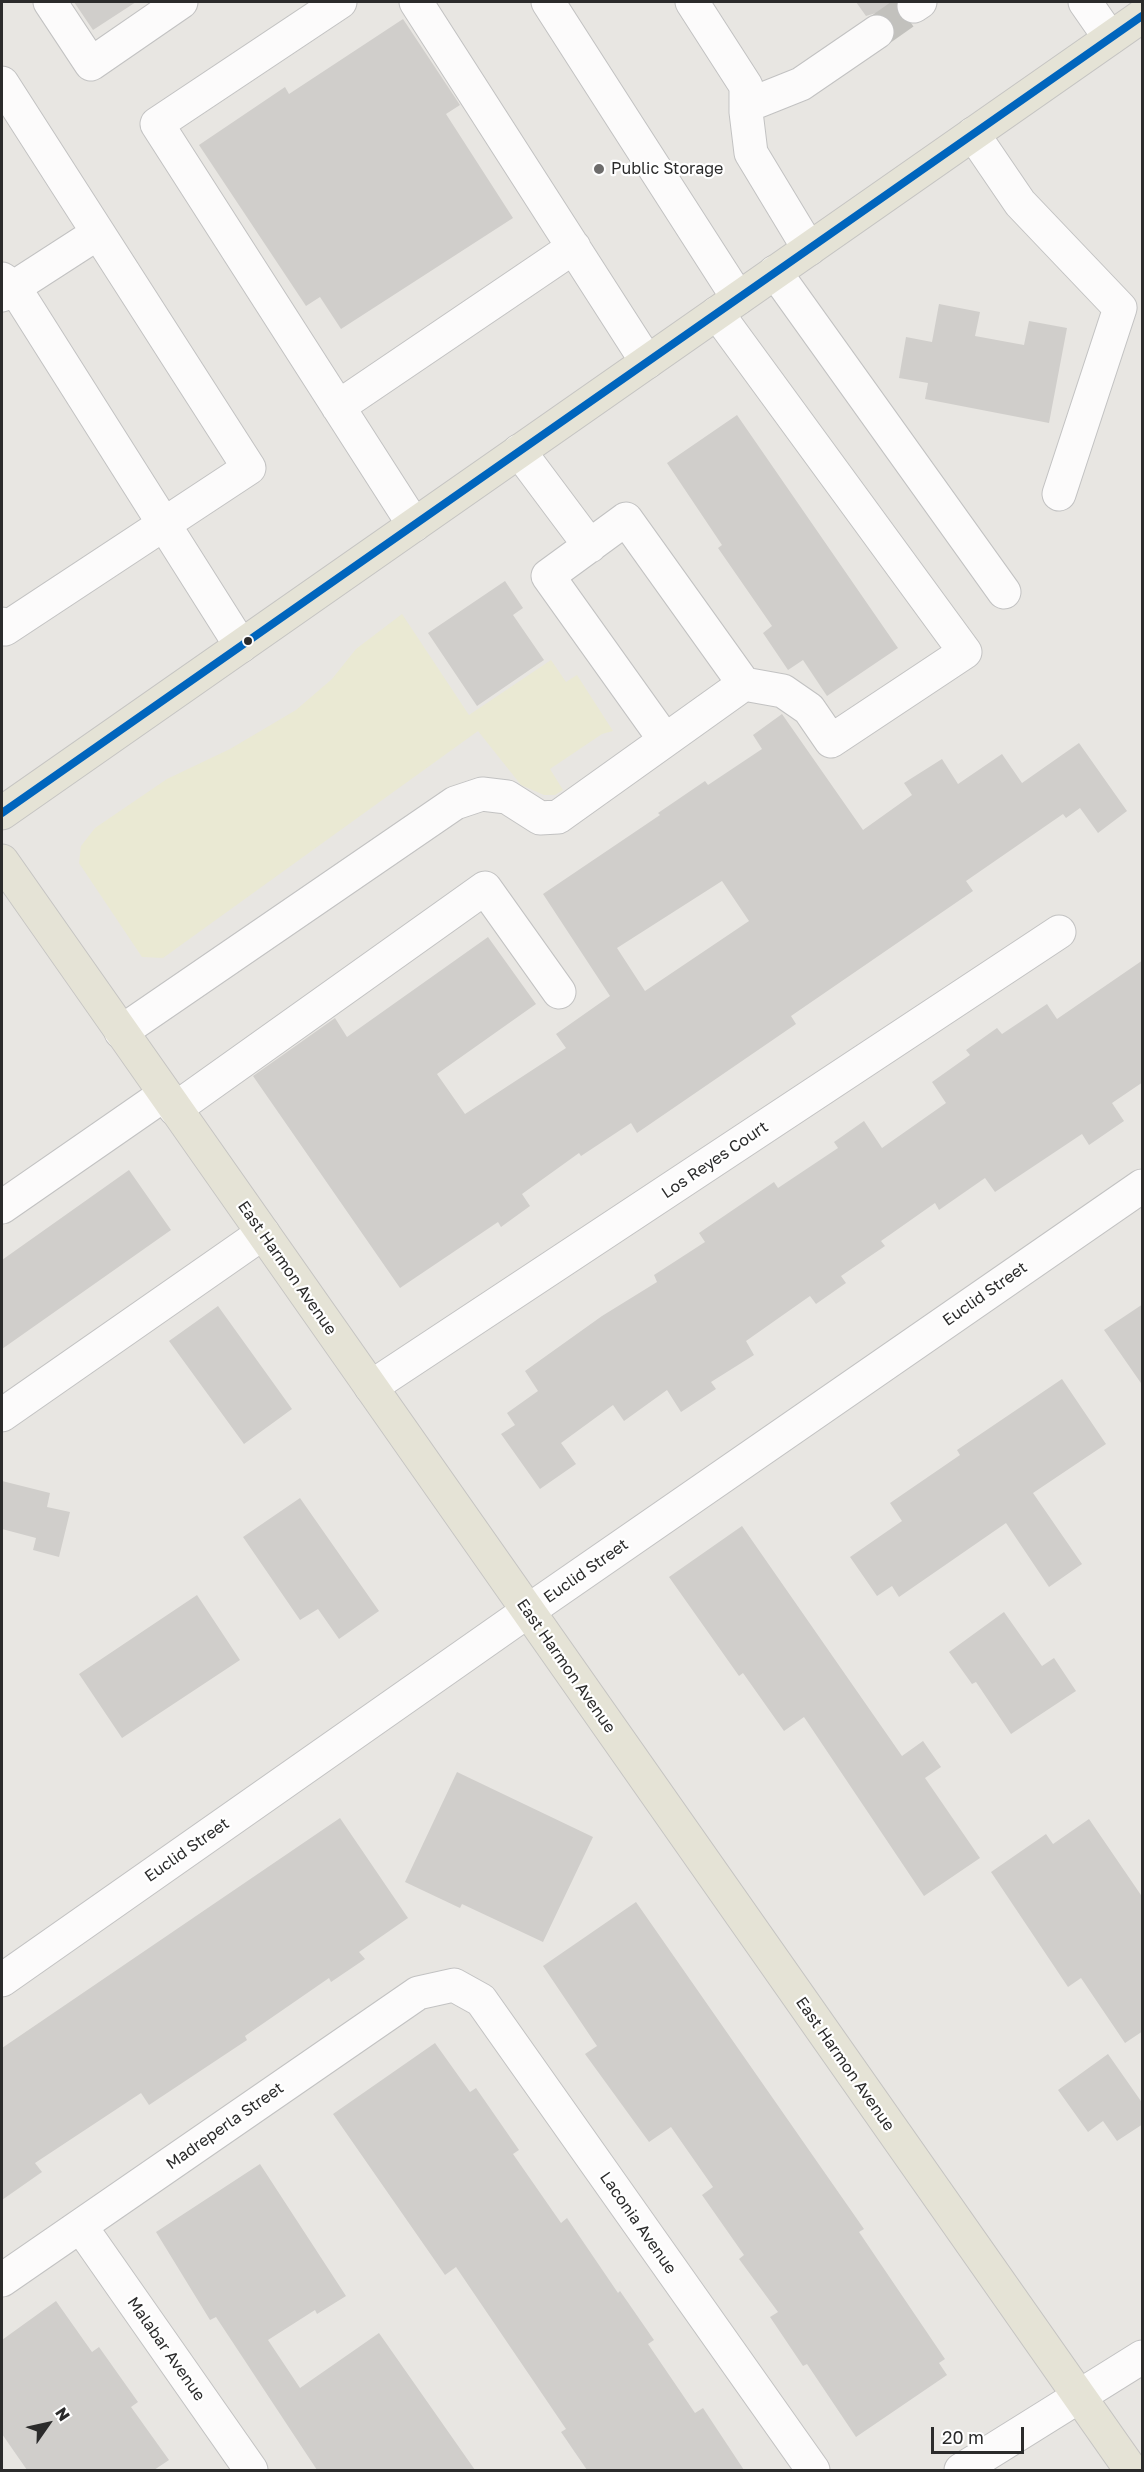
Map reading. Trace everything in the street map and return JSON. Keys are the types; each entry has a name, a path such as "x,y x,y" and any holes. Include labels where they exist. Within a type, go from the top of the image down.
{"main road":[{"path":"2,813 1143,16"},
{"name":"East Harmon Avenue","path":"2,861 1131,2470"}],"street":[{"path":"50,2 90,64 181,2"},
{"path":"340,2 157,124 414,525"},
{"path":"416,2 647,362"},
{"path":"548,2 728,305 965,652 831,741 809,710 783,691 744,684 626,519 548,576 665,740"},
{"path":"692,2 746,86 751,153 809,249"},
{"path":"1085,2 1110,38"},
{"path":"746,106 801,84 877,32"},
{"path":"2,83 249,468 165,526 5,629 2,624"},
{"path":"973,134 1020,203 1120,308 1059,494"},
{"path":"98,233 6,287 165,526 241,646"},
{"path":"338,407 574,248"},
{"path":"775,272 1004,592"},
{"path":"519,451 590,546"},
{"path":"121,1032 455,803 482,794 507,796 540,818 558,817 744,684"},
{"path":"2,1207 170,1101 485,888 559,992"},
{"name":"Los Reyes Court","path":"371,1387 1059,932"},
{"name":"Euclid Street","path":"2,1980 528,1611 1143,1186"},
{"path":"2,1415 263,1233"},
{"name":"Madreperla Street","path":"2,2280 418,1993 454,1984"},
{"name":"Laconia Avenue","path":"454,1984 481,2000 813,2470"},
{"name":"Malabar Avenue","path":"81,2227 251,2470"},
{"path":"961,2470 1143,2357"}],"sand":[{"path":"402,614 469,715 551,660 566,682 577,675 613,731 602,734 550,769 563,790 555,795 544,795 521,785 478,731 163,958 142,957 79,863 81,846 95,828 167,779 230,749 296,710 332,679 356,649"}],"building":[{"path":"74,2 136,2 93,30"},
{"path":"856,2 896,2 898,16 907,23 896,30 893,22 886,15 876,13 866,16"},
{"path":"403,19 460,105 446,114 513,218 341,329 320,297 306,306 199,145 285,87 289,94"},
{"path":"939,304 980,312 975,336 1024,345 1029,321 1067,328 1049,423 925,399 928,383 899,378 906,337 932,342"},
{"path":"737,415 898,648 827,696 803,660 788,670 763,633 772,626 718,548 722,545 667,463"},
{"path":"505,581 523,608 513,615 544,660 477,706 428,633"},
{"path":"782,714 863,830 912,795 904,783 942,759 958,784 1002,754 1022,783 1079,743 1127,811 1098,833 1080,808 1066,818 1063,814 966,881 973,891 791,1016 796,1024 637,1133 631,1123 581,1156 579,1153 522,1194 530,1206 501,1227 498,1222 400,1288 253,1076 335,1018 347,1037 488,937 536,1004 437,1074 465,1114 566,1048 556,1034 610,996 543,894 660,815 658,813 705,781 708,785 762,749 753,735","holes":["722,881 749,921 645,991 617,948"]},
{"path":"1143,960 1143,1082 1112,1103 1124,1121 1089,1145 1082,1134 995,1192 985,1178 939,1210 935,1203 881,1241 885,1246 841,1276 846,1283 816,1304 810,1296 746,1341 754,1355 711,1382 716,1389 681,1412 667,1390 624,1421 613,1405 561,1443 576,1464 540,1489 501,1434 515,1425 507,1413 538,1391 525,1371 602,1316 657,1282 654,1275 705,1242 699,1233 774,1182 778,1188 838,1148 834,1142 864,1121 882,1148 946,1103 932,1082 970,1055 966,1050 997,1028 1002,1034 1047,1004 1057,1019"},
{"path":"129,1170 171,1230 2,1349 2,1260"},
{"path":"1143,1304 1143,1386 1104,1330"},
{"path":"218,1306 292,1409 244,1444 169,1341"},
{"path":"1062,1379 1106,1444 1033,1493 1082,1564 1049,1587 1006,1523 899,1597 892,1586 877,1596 850,1557 902,1521 890,1503 960,1455 957,1450"},
{"path":"2,1481 50,1493 47,1507 70,1512 59,1557 33,1550 36,1538 2,1529"},
{"path":"300,1498 379,1611 339,1639 318,1609 300,1620 243,1537"},
{"path":"742,1526 902,1756 923,1741 941,1767 925,1778 980,1858 924,1896 804,1717 784,1731 743,1673 739,1676 669,1577"},
{"path":"197,1595 240,1660 122,1738 79,1674"},
{"path":"1004,1612 1042,1666 1054,1658 1076,1691 1011,1734 976,1682 972,1684 949,1652"},
{"path":"457,1772 593,1837 543,1942 462,1904 460,1908 405,1882"},
{"path":"340,1818 408,1918 359,1952 365,1959 331,1982 329,1978 245,2036 247,2040 149,2105 141,2093 35,2163 42,2172 2,2200 2,2048"},
{"path":"1089,1819 1143,1898 1143,2031 1125,2043 1081,1978 1068,1987 991,1872 1046,1834 1053,1844"},
{"path":"636,1902 864,2229 859,2232 945,2359 939,2363 947,2375 856,2437 807,2364 803,2366 770,2317 778,2312 739,2259 744,2255 702,2195 713,2187 671,2127 649,2142 585,2054 597,2046 543,1966"},
{"path":"435,2043 470,2092 476,2088 519,2150 513,2154 561,2223 567,2218 618,2293 620,2291 654,2340 648,2344 695,2413 703,2408 744,2470 587,2470 561,2432 566,2429 456,2267 445,2275 333,2114"},
{"path":"1108,2054 1143,2104 1143,2124 1117,2141 1103,2121 1088,2132 1058,2090"},
{"path":"260,2164 346,2296 317,2314 315,2310 268,2340 300,2388 379,2333 475,2470 317,2470 216,2317 210,2320 156,2232"},
{"path":"56,2301 92,2352 99,2347 138,2402 131,2407 169,2460 154,2470 27,2470 2,2434 2,2340"}],"tunnel":[{"path":"877,32 914,6"}],"transit line":[{"path":"2,813 1142,16"}],"place":[{"name":"Public Storage","path":"599,169"}]}
